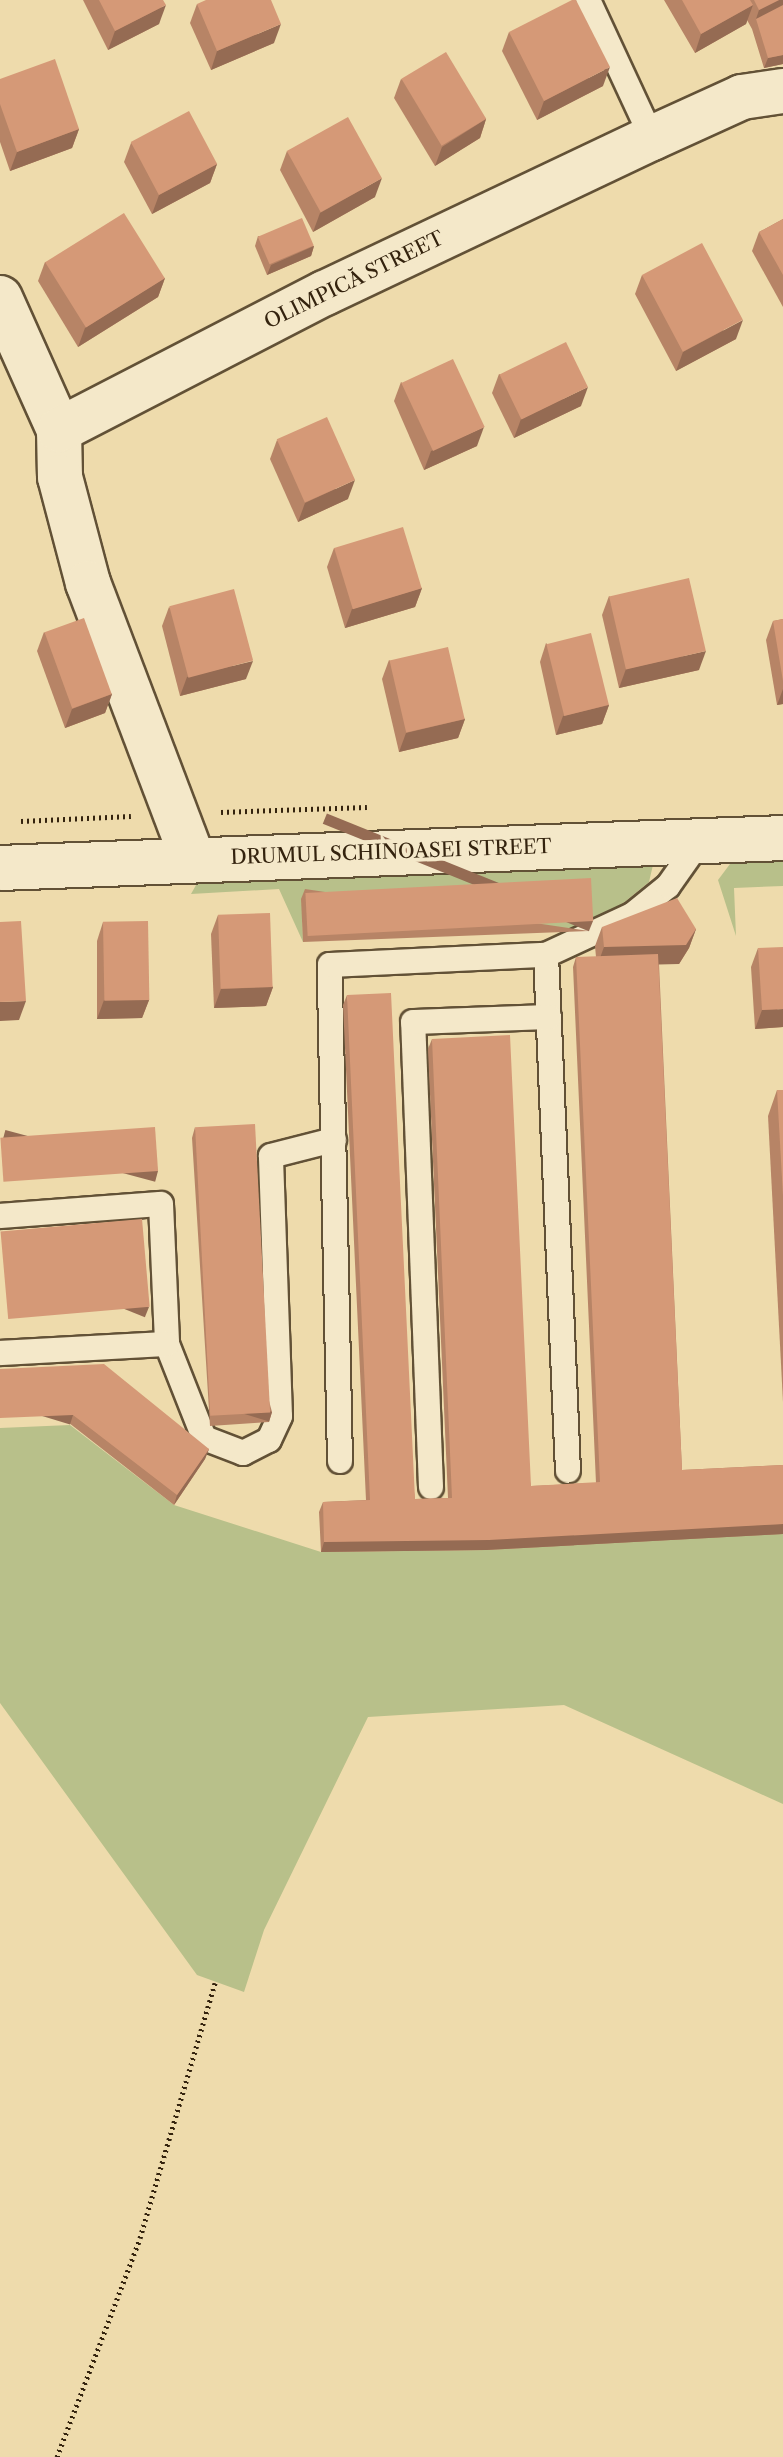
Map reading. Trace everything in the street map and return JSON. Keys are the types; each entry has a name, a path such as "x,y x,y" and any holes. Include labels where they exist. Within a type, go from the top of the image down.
{"street":[{"name":"OLIMPICĂ STREET","path":"59,430 325,293 652,138 742,97 783,91"},
{"path":"0,298 59,430 60,477 88,583 193,859"},
{"name":"DRUMUL SCHINOASEI STREET","path":"0,868 783,838"}],"lane":[{"path":"588,0 652,138"},
{"path":"340,1461 330,965 546,955 632,915 668,886 699,842"},
{"path":"546,955 568,1471"},
{"path":"431,1487 413,1022 549,1017"},
{"path":"0,1216 161,1204 167,1344 204,1438 243,1453 269,1440 280,1416 271,1156 334,1140"},
{"path":"0,1353 167,1344"}],"path":[{"path":"57,2457 140,2238 215,1983"}],"green space":[{"path":"783,854 783,886 734,888 736,936 718,880 736,856"},
{"path":"632,863 653,865 649,882 589,931 302,899 303,942 279,889 191,894 200,878"},
{"path":"70,1425 174,1505 321,1552 486,1550 783,1532 783,1804 564,1705 368,1717 264,1930 244,1992 197,1975 0,1703 0,1428"}],"building":[{"path":"99,0 163,0 166,5 115,31"},
{"path":"206,0 271,0 281,24 217,51 197,4"},
{"path":"576,0 610,67 544,101 509,32"},
{"path":"682,0 750,0 753,5 701,34"},
{"path":"754,0 779,0 759,10"},
{"path":"783,5 783,55 768,58 756,19"},
{"path":"446,52 486,119 442,146 401,79"},
{"path":"55,59 79,129 17,152 0,104 0,79"},
{"path":"189,111 217,164 159,195 131,142"},
{"path":"348,117 382,178 321,212 287,151"},
{"path":"124,213 165,278 86,328 45,262"},
{"path":"302,218 314,246 270,264 258,237"},
{"path":"783,219 783,275 759,232"},
{"path":"702,243 743,320 683,352 642,275"},
{"path":"566,342 588,387 521,419 499,374"},
{"path":"453,359 485,427 433,451 401,383"},
{"path":"327,417 355,480 305,502 277,439"},
{"path":"403,527 422,588 353,609 334,548"},
{"path":"689,578 706,651 626,670 609,596"},
{"path":"234,589 253,660 188,678 169,606"},
{"path":"84,618 112,694 72,708 45,632"},
{"path":"783,619 783,681 773,621"},
{"path":"591,633 609,705 564,716 546,644"},
{"path":"448,647 465,719 406,733 390,660"},
{"path":"591,878 593,921 308,936 305,893"},
{"path":"677,898 696,929 686,945 604,947 602,927"},
{"path":"270,913 273,987 221,989 218,915"},
{"path":"21,921 26,1001 0,1002 0,922"},
{"path":"148,921 149,1000 104,1001 103,922"},
{"path":"783,947 783,1009 762,1010 758,948"},
{"path":"658,954 682,1470 783,1465 783,1524 489,1540 324,1542 323,1502 370,1500 347,995 391,993 415,1499 452,1498 432,1039 510,1035 531,1486 600,1482 576,957"},
{"path":"777,1090 783,1090 783,1196"},
{"path":"255,1124 270,1413 210,1416 195,1127"},
{"path":"155,1127 158,1171 3,1182 0,1138"},
{"path":"142,1219 150,1307 8,1319 1,1231"},
{"path":"104,1364 209,1449 177,1495 73,1415 0,1418 0,1369"}]}
